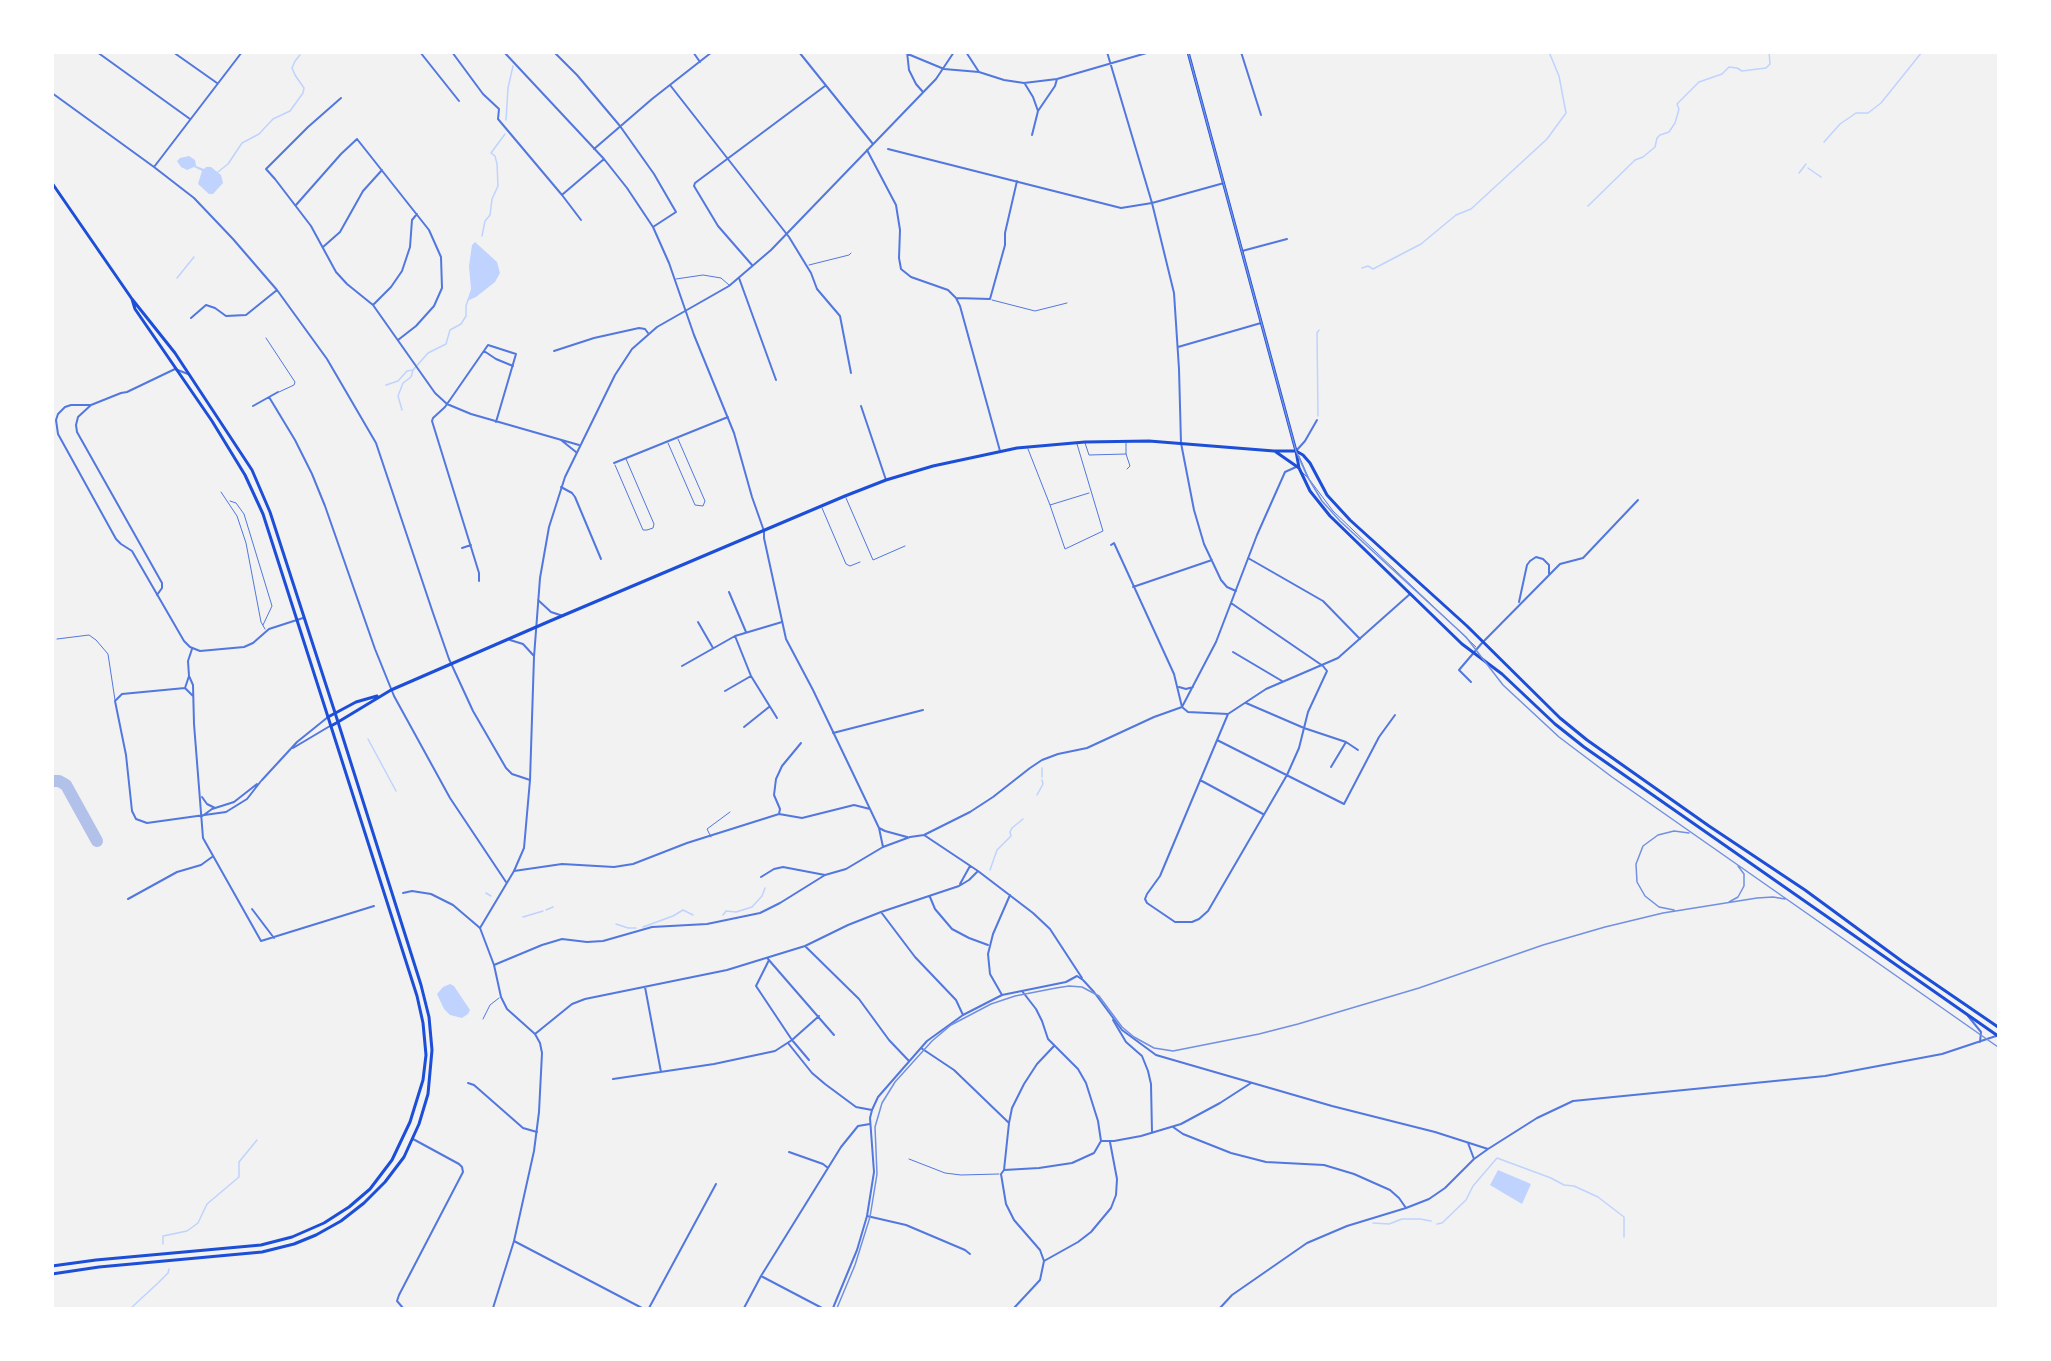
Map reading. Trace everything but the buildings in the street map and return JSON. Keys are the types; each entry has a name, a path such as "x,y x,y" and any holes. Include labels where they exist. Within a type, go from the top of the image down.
{"main road":[{"path":"1188,52 1296,451 1297,468"},
{"path":"52,183 132,299 166,340 252,470 270,512 421,985 429,1017 432,1050 431,1077 424,1111 413,1139 396,1170 364,1203 341,1221 294,1244 262,1252 99,1267 52,1274"},
{"path":"52,1266 261,1245 303,1233 338,1215 365,1194 386,1169 405,1135 423,1080 426,1055 423,1023 417,996 263,514 245,475 212,421 135,309 132,299"},
{"path":"330,726 391,690 536,627 845,496 886,480 933,466 1000,451 1076,442 1181,443 1296,451 1303,454 1310,463 1333,502 1467,627 1560,718 1587,740 1998,1027"},
{"path":"1274,451 1297,468 1323,507 1410,594 1474,653 1502,674 1555,724 1584,747 1998,1035"},
{"path":"328,717 356,702 379,696"},
{"path":"405,1135 413,1139"}],"street":[{"path":"97,52 190,119"},
{"path":"173,52 218,84"},
{"path":"154,167 242,52"},
{"path":"420,52 459,101"},
{"path":"452,52 483,94 499,109 498,118 581,220"},
{"path":"504,52 604,159 653,227 728,417 764,531 786,639 879,828 883,847"},
{"path":"554,52 577,75 620,126 654,174 676,212 653,227"},
{"path":"693,52 700,62"},
{"path":"594,149 712,52"},
{"path":"799,52 873,144"},
{"path":"480,928 514,871 524,848 530,780 534,657 544,546 561,487 579,445 624,360 648,333 729,286 753,266 787,234 923,92 944,69 954,52"},
{"path":"966,52 979,72"},
{"path":"1107,52 1152,203 1174,293 1181,443 1194,510 1221,580 1227,587 1236,591"},
{"path":"906,53 944,69 979,72 1004,80 1024,83 1057,79 1150,52"},
{"path":"1241,52 1261,115"},
{"path":"906,53 909,70 923,92"},
{"path":"1032,135 1038,111 1055,86 1057,79"},
{"path":"1024,83 1038,111"},
{"path":"670,85 787,234 807,266 817,289 842,320 851,373"},
{"path":"753,266 718,226 694,186 695,183 825,86"},
{"path":"52,93 194,198 277,290 327,358 384,461 433,613 452,665 473,711 506,768 512,774 530,780"},
{"path":"341,98 308,127 266,170 311,226 341,278 373,305 435,393 447,404 463,412 579,445"},
{"path":"296,205 334,161 357,139 417,214 429,230 441,257 442,288 434,306 416,326 398,340"},
{"path":"888,149 1120,208 1152,203 1224,183"},
{"path":"867,150 896,205 900,230 901,268 911,277 948,290 960,306 1000,451"},
{"path":"562,195 604,159"},
{"path":"323,247 340,232 363,192 382,170"},
{"path":"956,298 990,299 1005,245 1005,233 1017,181"},
{"path":"373,305 392,287 402,272 410,247 412,220 417,214"},
{"path":"1242,251 1287,239"},
{"path":"739,278 776,380"},
{"path":"191,318 206,305 226,316 246,315 277,290"},
{"path":"1178,348 1262,322"},
{"path":"554,351 594,338 639,328 645,329 648,333"},
{"path":"479,581 471,545 432,422 488,345 516,354 496,422"},
{"path":"484,351 513,366"},
{"path":"188,374 175,369 127,392 91,405 66,407 57,416 56,428 116,539 132,551 184,641 192,649 201,651 244,647 266,631 304,618"},
{"path":"254,406 278,392"},
{"path":"268,397 295,440 312,474 391,690 450,798 506,882"},
{"path":"91,405 78,417 77,432 162,583 161,591 157,595"},
{"path":"861,406 886,480"},
{"path":"614,463 728,417"},
{"path":"1296,451 1305,441 1317,420"},
{"path":"561,440 576,452"},
{"path":"494,965 562,939 586,942 603,941 660,926 707,924 760,913 825,875 846,869 883,847 910,837 924,835 993,797 1042,760 1067,751 1087,748 1182,707 1216,642 1248,558 1286,472 1297,468"},
{"path":"561,487 575,497 601,559"},
{"path":"1472,682 1459,670 1482,643 1562,562 1583,558 1638,500"},
{"path":"1111,545 1114,543 1174,674 1182,707 1188,712 1228,714 1266,689 1323,666 1338,658 1410,594"},
{"path":"462,548 471,545"},
{"path":"1519,604 1527,565 1530,561 1536,557 1543,559 1549,565 1550,574"},
{"path":"1248,558 1323,601 1360,639"},
{"path":"1133,587 1212,560"},
{"path":"729,592 746,632"},
{"path":"538,600 551,612 562,616"},
{"path":"1228,714 1160,876 1146,894 1147,903 1175,922 1186,923 1199,920 1208,911 1287,775 1299,748 1308,712 1327,671 1231,603"},
{"path":"698,622 713,648"},
{"path":"682,666 735,636 782,622"},
{"path":"735,636 751,676 777,718"},
{"path":"510,640 523,644 534,657"},
{"path":"192,649 188,661 189,675 193,685 201,817 205,843 261,941 374,906"},
{"path":"1233,652 1283,682"},
{"path":"185,688 189,675"},
{"path":"725,691 751,676"},
{"path":"1178,686 1186,689 1193,687"},
{"path":"193,696 185,688 122,694 115,701 126,755 132,812 136,819 147,823 201,817 234,809 247,800 261,781 297,742 328,717"},
{"path":"1246,704 1304,728 1346,742 1358,750"},
{"path":"744,727 770,707"},
{"path":"833,733 923,710"},
{"path":"1217,740 1344,804 1379,737 1395,716"},
{"path":"293,748 330,726"},
{"path":"1331,767 1346,742"},
{"path":"779,814 780,809 774,795 776,779 782,766 801,743"},
{"path":"1200,780 1263,814"},
{"path":"201,817 215,808 234,802 261,781"},
{"path":"200,795 207,804 215,808"},
{"path":"514,871 562,864 614,867 633,864 687,843 779,814 802,818 855,804 870,810"},
{"path":"879,828 910,837"},
{"path":"924,835 978,871 1050,929 1126,1042 1144,1059 1151,1084 1152,1133"},
{"path":"128,899 177,872 201,865 212,857"},
{"path":"959,886 970,866"},
{"path":"761,878 774,869 783,867 825,875"},
{"path":"535,1034 572,1004 585,999 727,970 768,958 804,946 881,912 959,886 978,871"},
{"path":"1790,891 1795,884"},
{"path":"403,893 412,891 431,894 453,905 480,928 494,965 501,997 507,1009 535,1034 540,1043 542,1053 537,1132 514,1241 493,1308"},
{"path":"1002,995 990,974 988,954 989,945 1010,895"},
{"path":"930,897 935,909 952,929 989,945"},
{"path":"252,909 274,938"},
{"path":"881,912 915,957 956,1000 963,1015"},
{"path":"804,946 861,1000 890,1040 909,1061"},
{"path":"768,958 756,986 792,1040 809,1060"},
{"path":"768,958 834,1035"},
{"path":"833,1308 857,1250 867,1216 874,1172 870,1124 872,1110 878,1097 921,1048 944,1027 963,1015 1002,995 1066,982 1077,976 1083,980"},
{"path":"645,987 661,1072"},
{"path":"1003,1172 1072,1162 1094,1153 1101,1141 1101,1131 1091,1098 1078,1069 1048,1039 1036,1009 1022,991"},
{"path":"1963,1011 1981,1032 1980,1041"},
{"path":"613,1079 776,1051 819,1016"},
{"path":"1113,1020 1131,1038 1156,1055 1435,1132 1488,1149"},
{"path":"1220,1308 1232,1295 1307,1243 1347,1226 1406,1208 1435,1195 1488,1149 1537,1118 1573,1101 1826,1076 1957,1051 1998,1035"},
{"path":"788,1043 812,1073 825,1084 856,1107 872,1110"},
{"path":"1014,1308 1040,1280 1044,1261 1040,1250 1011,1215 1002,1191 1009,1124 1012,1108 1024,1084 1037,1064 1054,1046"},
{"path":"921,1048 954,1070 1009,1124"},
{"path":"468,1083 474,1085 523,1128 537,1132"},
{"path":"1101,1141 1110,1142 1173,1127 1220,1103 1251,1083"},
{"path":"744,1308 761,1276 828,1168 858,1126 870,1124"},
{"path":"1173,1127 1183,1134 1231,1153 1266,1161 1324,1165 1354,1174 1390,1190 1399,1197 1406,1208"},
{"path":"403,1308 397,1301 399,1295 463,1172 459,1164 413,1139"},
{"path":"1044,1261 1078,1242 1112,1208 1117,1179 1110,1142"},
{"path":"1468,1143 1474,1159"},
{"path":"789,1152 823,1164 828,1168"},
{"path":"649,1308 716,1184"},
{"path":"867,1216 906,1225 970,1254"},
{"path":"514,1241 642,1308"},
{"path":"761,1276 822,1308"}],"lane":[{"path":"807,266 851,253"},
{"path":"674,279 703,275 721,278 729,286"},
{"path":"990,299 1035,311 1067,303"},
{"path":"266,338 296,382 278,392"},
{"path":"667,441 695,505 703,506 705,501 677,437"},
{"path":"1126,441 1126,454 1130,466 1127,469"},
{"path":"1027,447 1065,549 1103,531 1076,442"},
{"path":"1085,442 1089,455 1126,454"},
{"path":"1296,451 1309,479"},
{"path":"614,463 643,530 653,528 654,524 626,459"},
{"path":"1297,468 1309,479 1333,511 1465,635 1477,649"},
{"path":"221,492 237,516 246,543 266,631"},
{"path":"1050,505 1091,493"},
{"path":"845,496 873,560 905,546"},
{"path":"228,501 236,503 244,514 272,606 263,625"},
{"path":"821,506 846,564 850,566 860,562"},
{"path":"57,639 89,635 96,640 108,654 115,701"},
{"path":"711,837 707,829 730,812"},
{"path":"483,1018 490,1005 501,997"},
{"path":"909,1159 945,1173 961,1175 1003,1172"}],"water":[{"path":"189,156 195,160 196,166 204,169 211,167 221,175 223,183 213,194 209,194 198,184 202,171 194,167 187,170 177,161"},
{"path":"475,242 497,262 500,273 495,282 467,301 471,289 469,266 472,245"},
{"path":"450,984 454,986 470,1010 462,1018 450,1015 444,1009 437,994 443,987"},
{"path":"1498,1170 1531,1184 1522,1204 1490,1185"}],"waterway":[{"path":"1362,268 1368,266 1373,269 1421,244 1456,215 1471,209 1547,139 1566,113 1559,76 1549,52"},
{"path":"1588,206 1635,160 1643,157 1655,147 1660,135 1669,132 1675,123 1679,109 1677,104 1699,82 1722,74 1729,67 1742,71 1766,68 1770,64 1769,52"},
{"path":"1824,142 1840,124 1856,113 1868,113 1881,103 1922,52"},
{"path":"218,172 228,164 242,143 259,134 273,119 290,111 303,93 304,88 292,68 300,55"},
{"path":"506,120 508,88 513,66"},
{"path":"482,236 498,186 497,164 495,156 491,153 505,134"},
{"path":"1799,173 1806,164"},
{"path":"1808,168 1821,177"},
{"path":"177,278 194,257"},
{"path":"402,410 398,396 403,383 411,377 413,370 428,353 446,344 450,330 461,324 466,316 468,300"},
{"path":"1318,416 1317,333 1319,330"},
{"path":"386,385 398,381 407,371 413,370"},
{"path":"368,739 396,791"},
{"path":"1042,768 1042,777"},
{"path":"1037,795 1043,784 1042,780"},
{"path":"990,870 997,850 1011,836 1012,828 1023,819"},
{"path":"723,915 726,911 736,912 752,907 762,896 765,888"},
{"path":"486,893 491,896"},
{"path":"546,910 553,907"},
{"path":"643,927 683,910 693,915"},
{"path":"523,917 543,911"},
{"path":"616,924 636,928"},
{"path":"163,1244 163,1236 187,1231 198,1223 207,1204 239,1177 239,1162 257,1140"},
{"path":"1437,1224 1442,1223 1466,1200 1473,1186 1497,1158 1598,1197 1624,1217 1624,1237"},
{"path":"1373,1223 1389,1224 1402,1219 1431,1221"},
{"path":"131,1308 168,1273 169,1269"}],"taxiway":[{"path":"52,781 59,781 66,785 97,841"}],"tram line":[{"path":"1188,52 1296,451 1322,501 1340,521 1466,637 1503,685 1559,737 1612,777 1998,1047"},
{"path":"1674,910 1659,907 1645,896 1637,882 1636,864 1643,846 1658,835 1674,831 1689,833"},
{"path":"1729,902 1738,897 1744,886 1744,874 1738,866"},
{"path":"837,1308 855,1265 870,1217 877,1174 875,1127 882,1103 895,1082 932,1041 951,1025 991,1004 1015,996 1056,988 1082,987 1099,996 1122,1027 1134,1037 1154,1048 1173,1051 1298,1024 1419,988 1543,945 1605,927 1663,913 1757,898 1785,899"}]}
